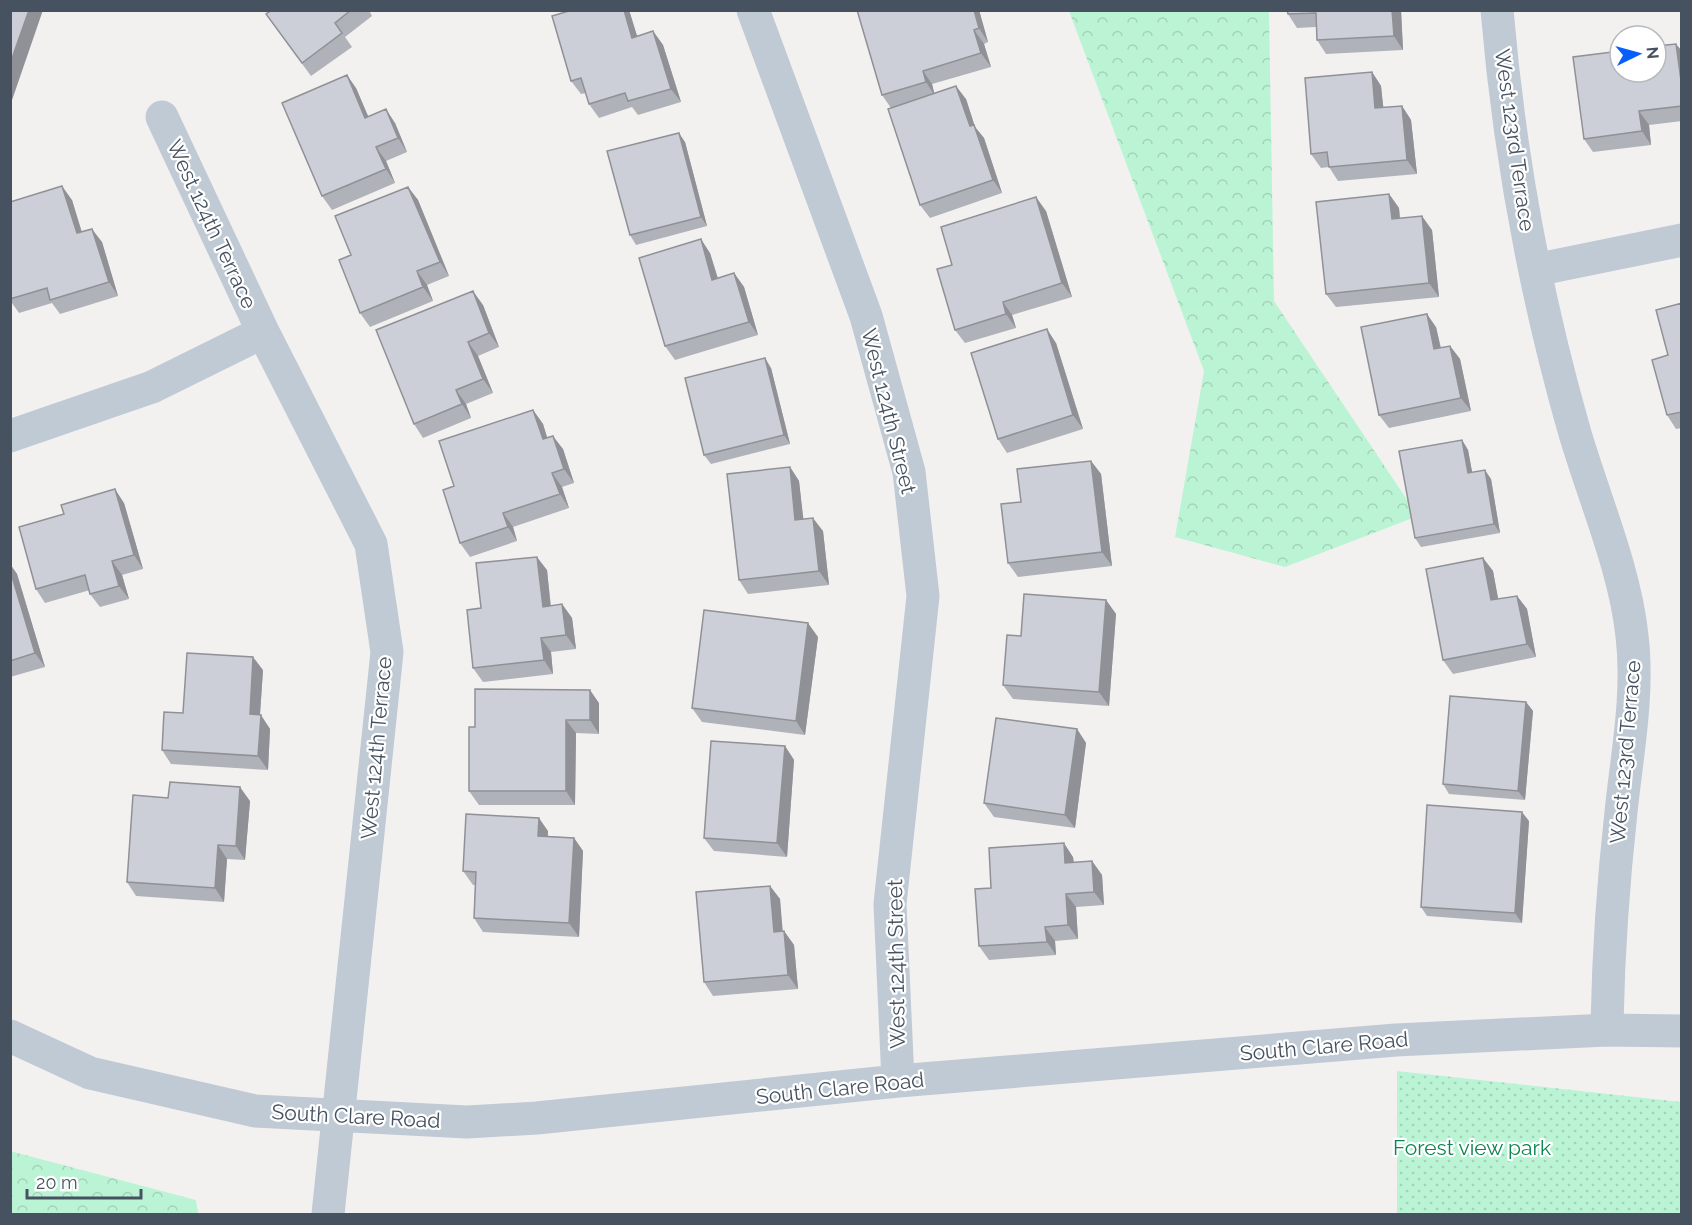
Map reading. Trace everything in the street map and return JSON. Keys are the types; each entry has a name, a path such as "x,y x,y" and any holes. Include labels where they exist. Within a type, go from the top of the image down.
{"street":[{"name":"West 124th Street","path":"753,10 866,316 909,472 923,596 890,904 898,1082"},
{"name":"West 123rd Terrace","path":"1497,10 1515,174 1535,270 1574,429 1621,581 1632,633 1635,681 1613,883 1607,1030"},
{"name":"West 124th Terrace","path":"162,117 263,332 371,544 387,652 345,1055 336,1117 328,1215"},
{"path":"1535,270 1682,240"},
{"name":"West 124th Terrace","path":"10,436 152,387 263,332"},
{"name":"South Clare Road","path":"10,1036 90,1073 255,1111 467,1122 537,1118 898,1082 1396,1040 1607,1030 1682,1030"}],"green space":[{"path":"1069,11 1269,11 1274,301 1418,516 1285,567 1175,537 1204,371"},
{"name":"Forest view park","path":"1397,1071 1681,1102 1681,1214 1397,1214"},
{"path":"10,1151 196,1200 198,1214 11,1214"}],"building":[{"path":"10,10 29,10 10,64"},
{"path":"272,10 351,10 335,23 342,33 302,63 266,14"},
{"path":"572,10 624,10 632,38 653,31 671,89 628,101 625,93 589,104 581,78 571,81 552,16"},
{"path":"857,10 974,10 979,28 974,30 981,53 923,71 926,82 882,95"},
{"path":"1287,10 1392,10 1394,36 1317,40 1316,13 1288,14"},
{"path":"1676,44 1682,106 1639,111 1642,131 1584,139 1573,57 1608,53 1608,84 1668,84 1668,45"},
{"path":"1372,72 1375,108 1402,106 1407,160 1329,167 1327,152 1311,154 1305,78"},
{"path":"347,75 365,118 386,109 398,138 376,147 386,169 322,196 282,103"},
{"path":"956,86 970,126 974,125 993,180 920,205 888,109"},
{"path":"679,133 701,217 630,235 607,151"},
{"path":"62,186 77,233 92,229 109,282 50,300 47,288 10,299 10,202"},
{"path":"408,187 440,262 417,271 423,287 360,313 339,260 351,255 335,216"},
{"path":"1389,194 1392,219 1422,216 1429,283 1326,294 1316,202"},
{"path":"1036,197 1062,283 1003,302 1006,314 955,330 937,269 952,265 941,227"},
{"path":"701,239 712,280 734,273 749,322 665,346 639,258"},
{"path":"473,291 489,333 468,342 483,379 456,390 462,404 414,424 376,330"},
{"path":"1682,303 1682,412 1667,415 1652,360 1668,355 1656,310"},
{"path":"1427,314 1434,349 1450,346 1461,398 1379,415 1361,327"},
{"path":"1047,329 1073,415 998,439 971,353"},
{"path":"765,358 784,435 704,455 685,378"},
{"path":"533,410 543,439 553,436 564,469 552,473 560,494 503,513 508,527 460,543 443,490 454,486 439,441"},
{"path":"1462,440 1468,473 1485,470 1494,524 1415,538 1399,451"},
{"path":"1091,461 1102,552 1008,563 1001,504 1021,502 1017,469"},
{"path":"790,467 795,520 813,518 819,571 739,580 727,474"},
{"path":"115,489 134,555 112,561 119,586 90,594 85,575 36,589 19,527 64,514 61,505"},
{"path":"537,557 543,607 562,604 566,635 541,638 544,660 473,668 467,610 481,608 476,563"},
{"path":"1483,558 1491,600 1517,596 1527,644 1443,660 1426,569"},
{"path":"10,570 35,653 10,661"},
{"path":"1024,594 1106,600 1099,692 1003,685 1007,635 1021,636"},
{"path":"704,610 808,623 796,721 692,708"},
{"path":"187,653 253,657 250,714 261,715 258,756 162,750 164,712 183,713"},
{"path":"475,689 590,690 590,720 566,720 566,791 469,791 469,727 475,727"},
{"path":"1450,696 1526,702 1518,791 1443,784"},
{"path":"996,718 1077,729 1065,815 984,803"},
{"path":"711,741 785,746 777,843 704,838"},
{"path":"170,782 240,787 236,846 218,845 215,888 127,882 133,795 168,798"},
{"path":"1427,805 1522,812 1515,913 1421,907"},
{"path":"466,814 539,818 538,836 574,838 569,923 474,918 476,872 463,871"},
{"path":"1064,843 1065,863 1092,861 1094,892 1066,894 1068,925 1045,927 1047,942 979,946 975,889 991,888 989,848"},
{"path":"770,886 774,932 784,931 788,975 704,982 696,892"}]}
